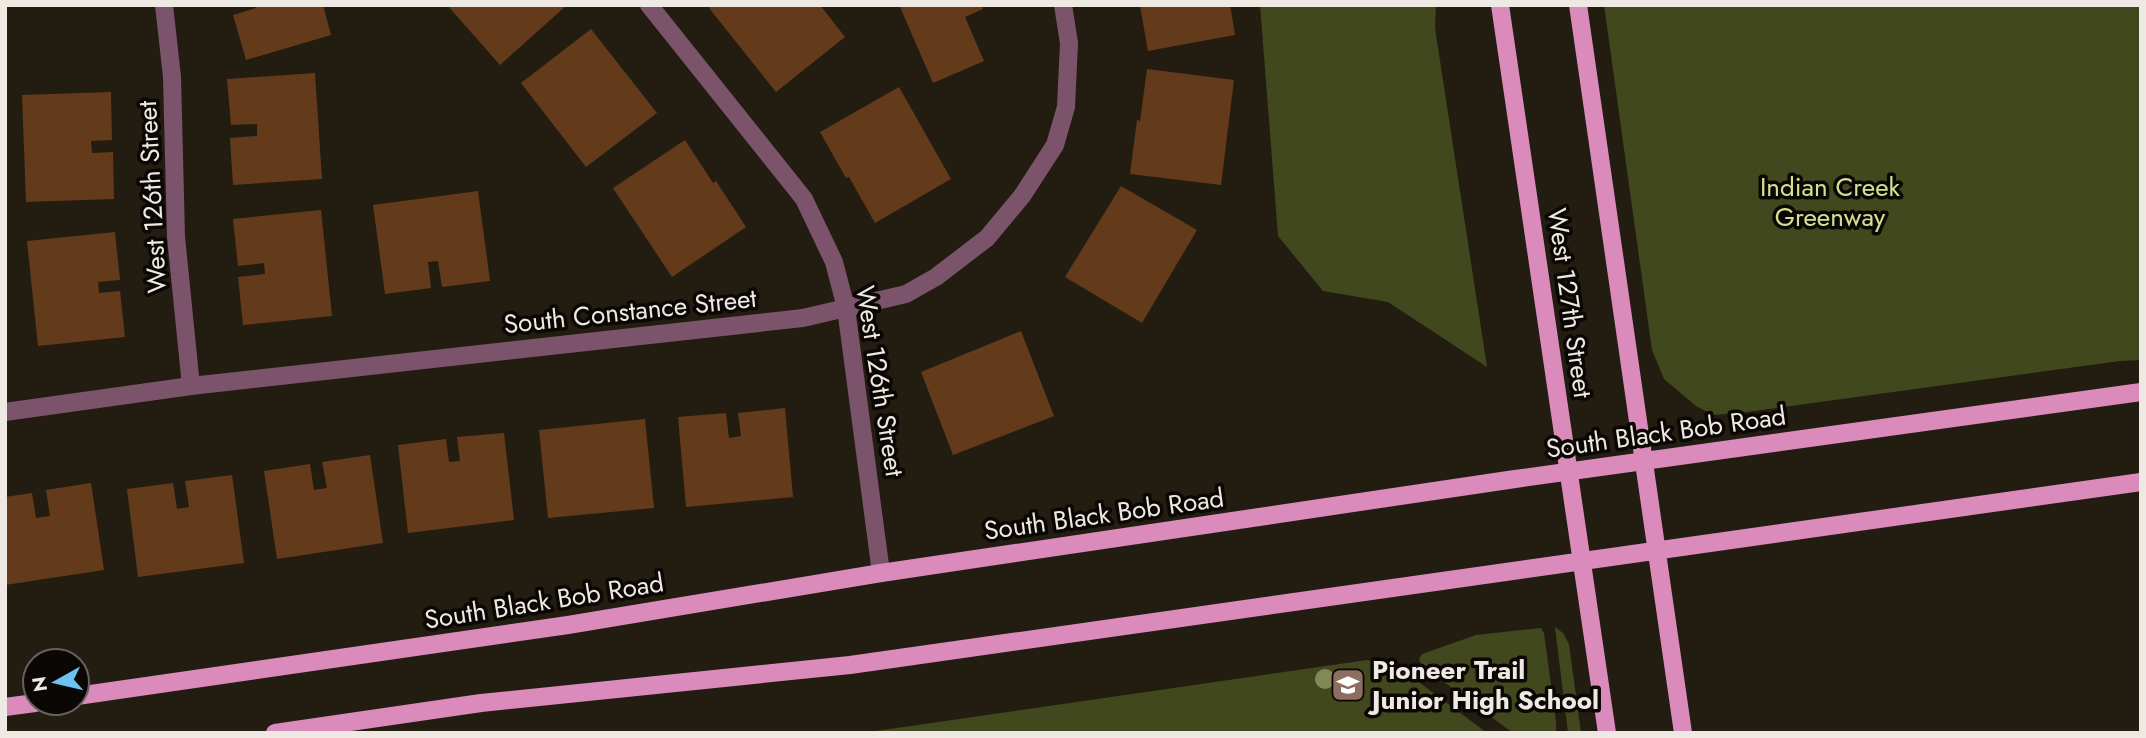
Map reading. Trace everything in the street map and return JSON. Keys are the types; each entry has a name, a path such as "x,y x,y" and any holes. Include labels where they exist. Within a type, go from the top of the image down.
{"main road":[{"name":"West 127th Street","path":"1500,5 1607,733"},
{"name":"West 127th Street","path":"1578,5 1683,733"},
{"name":"South Black Bob Road","path":"91,694 554,627 881,573 1568,472 2141,392"},
{"path":"275,733 481,704 863,663 2141,482"}],"street":[{"name":"West 126th Street","path":"164,5 172,77 176,237 191,386"},
{"name":"West 126th Street","path":"649,5 804,199 834,262 846,308 881,573"},
{"name":"South Constance Street","path":"5,412 191,386 803,318 906,293 936,277 986,238 1022,196 1055,145 1066,107 1069,43 1063,5"}],"green space":[{"path":"1260,5 1436,5 1435,28 1487,367 1388,302 1323,291 1278,236"},
{"name":"Indian Creek Greenway","path":"1604,5 2141,5 2141,360 1739,413 1713,415 1696,406 1664,379 1652,350"},
{"path":"1555,627 1563,633 1569,644 1581,733 1568,733"},
{"path":"1541,628 1544,633 1556,733 1513,733 1421,665 1419,659 1422,654 1476,635"},
{"path":"1367,660 1390,664 1404,671 1487,733 862,733"}],"building":[{"path":"255,5 323,5 331,35 246,60 233,15 256,8"},
{"path":"447,5 567,5 500,65"},
{"path":"713,5 820,5 845,37 776,92 709,8"},
{"path":"982,5 983,9 965,17 984,61 933,83 900,7"},
{"path":"1230,5 1235,35 1148,51 1140,6"},
{"path":"591,29 657,113 586,167 521,83"},
{"path":"1147,69 1234,80 1221,185 1130,174"},
{"path":"315,73 322,179 233,185 230,138 257,136 257,124 231,125 227,79"},
{"path":"899,87 951,179 875,223 820,132"},
{"path":"111,92 112,140 91,141 92,153 113,152 114,199 26,202 22,95"},
{"path":"685,140 746,227 672,277 613,188"},
{"path":"1121,186 1197,230 1142,323 1065,277"},
{"path":"478,191 490,281 442,287 438,261 428,262 431,288 385,294 373,205"},
{"path":"321,210 332,316 243,325 238,277 265,274 264,263 238,266 233,219"},
{"path":"115,232 120,280 98,282 99,293 120,291 125,337 38,346 27,241"},
{"path":"1021,331 1054,416 953,455 921,372"},
{"path":"785,408 793,497 686,507 678,417 726,413 729,438 741,436 738,413"},
{"path":"645,419 654,508 548,518 539,430"},
{"path":"504,433 514,520 408,533 398,445 446,439 449,462 460,461 457,437"},
{"path":"370,455 383,543 277,559 264,471 310,464 314,490 327,488 322,462"},
{"path":"232,475 244,563 138,577 127,489 173,483 177,509 189,507 185,481"},
{"path":"91,483 104,570 5,585 5,497 32,493 36,518 50,516 46,490"}],"place":[{"name":"Pioneer Trail Junior High School","path":"1348,685"}]}
